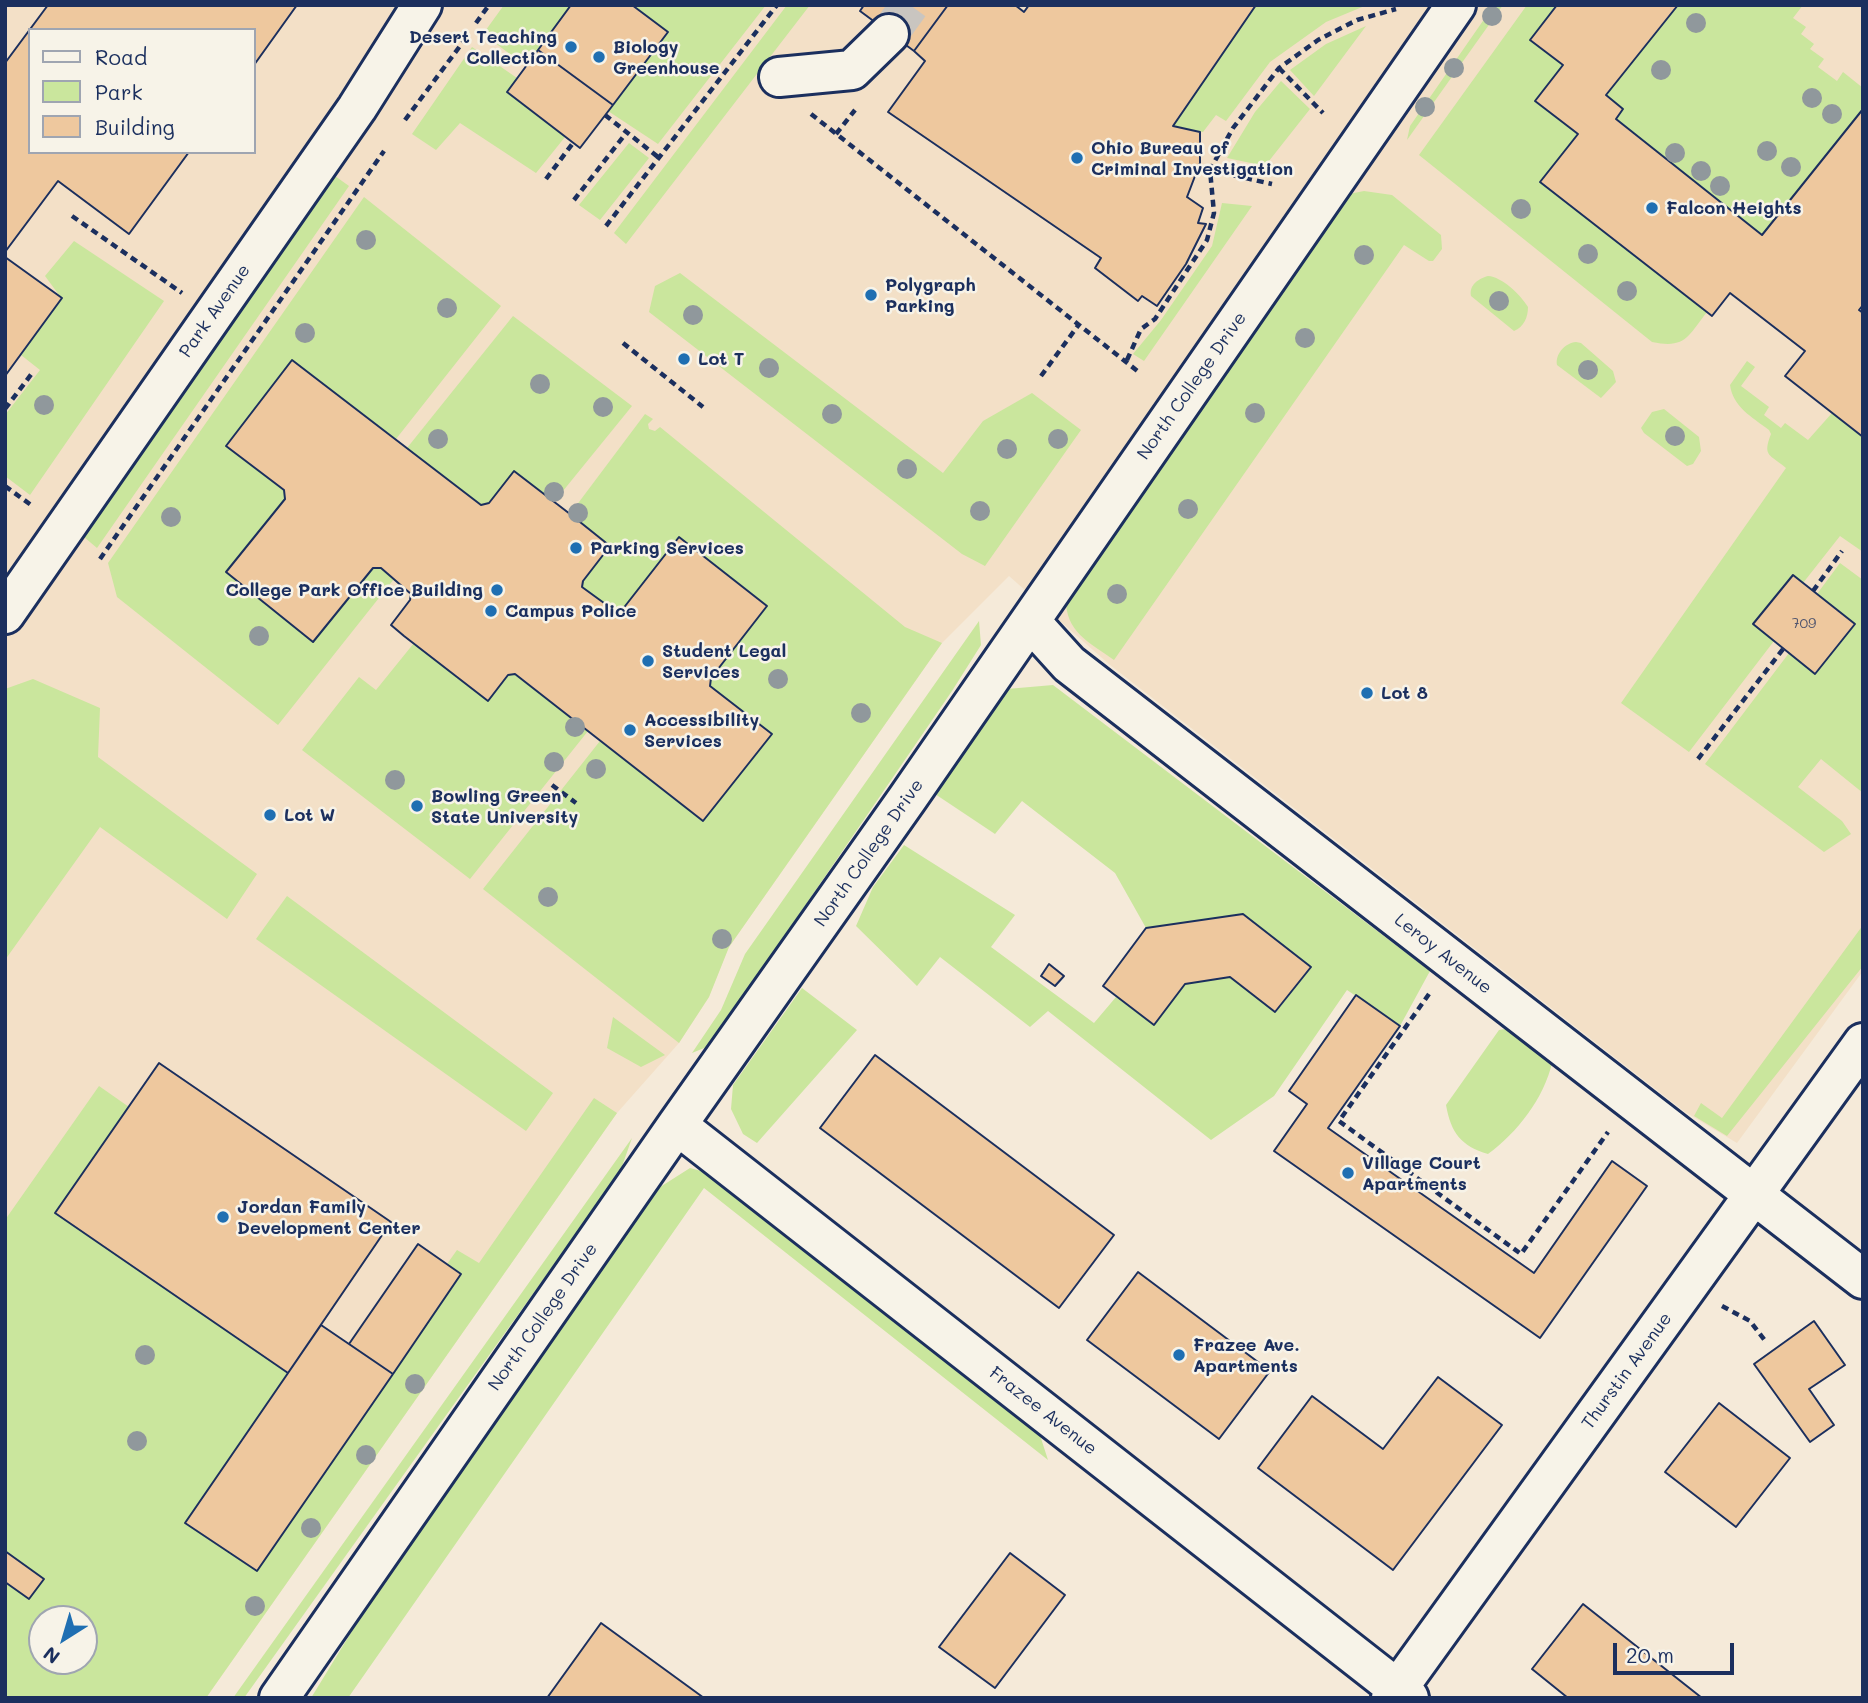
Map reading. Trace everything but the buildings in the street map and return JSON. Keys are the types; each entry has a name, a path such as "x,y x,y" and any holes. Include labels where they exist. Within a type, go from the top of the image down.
{"street":[{"name":"Park Avenue","path":"5,614 357,108 422,5"},
{"name":"North College Drive","path":"279,1698 1456,5"},
{"path":"779,77 852,70 889,34"},
{"name":"Leroy Avenue","path":"1030,621 1077,670 1863,1279"},
{"name":"Thurstin Avenue","path":"1399,1695 1863,1043"},
{"name":"Frazee Avenue","path":"677,1125 1399,1695"}],"path":[{"path":"476,23 489,5"},
{"path":"606,226 777,5"},
{"path":"1127,360 1141,329 1155,319 1207,240 1214,213 1210,170 1233,128 1279,68 1318,40 1357,20 1396,9"},
{"path":"405,120 463,42"},
{"path":"1279,68 1323,113"},
{"path":"805,109 1127,360 1140,373"},
{"path":"605,115 658,158"},
{"path":"574,201 627,132"},
{"path":"546,179 573,143"},
{"path":"100,559 384,151"},
{"path":"1210,170 1272,184"},
{"path":"72,216 183,294"},
{"path":"1041,376 1080,323"},
{"path":"622,343 703,407"},
{"path":"5,409 33,372"},
{"path":"5,486 35,508"},
{"path":"1813,591 1842,551"},
{"path":"1698,759 1783,649"},
{"path":"552,785 576,803"},
{"path":"1452,961 1339,1121 1521,1254 1631,1100"},
{"path":"1720,1305 1750,1321 1766,1342"}],"shaded area":[{"name":"Bowling Green State University","path":"5,5 1863,5 1863,971 1737,1143 1685,1112 1110,665 1009,576 942,643 729,947 709,997 679,1043 617,1113 206,1698 5,1698"}],"green space":[{"path":"504,5 571,5 526,66 483,34"},
{"path":"632,5 766,5 658,144 608,111 668,32"},
{"path":"787,5 810,5 626,244 614,233"},
{"path":"1256,5 1367,5 1326,22 1270,62 1226,121 1216,115 1203,132 1173,126"},
{"path":"1494,5 1503,5 1407,140 1410,126"},
{"path":"1527,5 1557,5 1530,40 1563,65 1535,101 1578,134 1541,182 1707,312 1690,334 1679,342 1652,342 1419,155"},
{"path":"1678,5 1803,5 1793,18 1806,27 1801,34 1814,44 1810,49 1824,59 1818,67 1837,81 1843,72 1863,88 1863,109 1762,235 1616,119 1623,109 1606,95"},
{"path":"1366,26 1314,96 1290,70 1326,44"},
{"path":"472,47 517,78 507,92 565,137 536,173 460,123 436,150 412,134"},
{"path":"1281,81 1310,109 1265,166 1227,158 1255,112"},
{"path":"629,143 649,158 600,220 579,205"},
{"path":"335,176 349,186 97,548 84,537"},
{"path":"1364,191 1392,195 1441,235 1442,249 1433,261 1429,261 1404,245 1114,660 1074,628 1067,610 1066,598 1334,210 1349,194"},
{"path":"364,197 501,306 396,439 292,360 227,446 284,490 285,499 226,572 313,642 373,568 381,568 394,579 278,725 117,597 108,563"},
{"path":"1222,203 1252,206 1144,361 1133,354 1161,320 1212,246"},
{"path":"74,241 164,301 30,495 5,476 5,415 40,370 21,355 62,299 45,276"},
{"path":"680,273 943,473 983,421 1032,393 1081,430 985,566 962,554 649,312 655,286"},
{"path":"1488,276 1499,279 1510,287 1528,307 1525,321 1514,331 1471,296 1475,283"},
{"path":"513,316 632,406 554,502 481,505 407,448"},
{"path":"1581,343 1613,371 1616,382 1601,398 1557,365 1562,350 1568,344"},
{"path":"1747,361 1755,367 1741,386 1769,407 1764,415 1781,428 1785,423 1808,440 1832,413 1863,437 1863,552 1840,536 1803,583 1792,575 1753,624 1774,641 1689,752 1621,703 1786,468 1769,454 1769,430 1744,411 1732,393 1730,385"},
{"path":"1664,409 1699,437 1701,451 1693,464 1687,466 1641,428 1652,412"},
{"path":"645,414 653,419 648,424 649,429 655,431 660,427 905,627 942,643 729,947 709,997 679,1043 483,889 600,741 703,821 771,734 710,686 711,678 767,605 680,538 622,610 615,611 582,587 570,514"},
{"path":"1840,563 1863,580 1863,793 1821,759 1798,787 1842,821 1851,834 1824,852 1705,764 1789,653 1815,673 1817,594"},
{"path":"979,621 981,645 952,691 709,1046 692,1053 721,1010 745,954"},
{"path":"414,643 508,675 515,674 588,731 470,879 302,750 359,677 376,690"},
{"path":"33,679 100,708 98,757 257,874 227,919 100,827 5,960 5,689"},
{"path":"1053,685 1430,971 1400,1026 1347,990 1274,1096 1211,1140 1048,1011 1030,1027 940,957 917,986 856,926 873,887 904,845 1015,915 991,947 1094,1023 1116,997 1154,1025 1185,984 1230,977 1276,1012 1311,967 1243,914 1146,928 1115,873 1022,801 995,834 932,792 1007,689"},
{"path":"287,896 553,1093 526,1131 256,939"},
{"path":"1863,925 1863,966 1727,1136 1694,1116 1701,1103 1722,1118"},
{"path":"802,988 857,1030 757,1143 743,1134 731,1109 733,1085"},
{"path":"613,1017 665,1055 641,1067 607,1048"},
{"path":"1511,1028 1552,1063 1543,1089 1528,1114 1509,1136 1488,1154 1471,1147 1459,1137 1454,1131 1446,1105 1499,1030"},
{"path":"99,1086 129,1107 56,1213 288,1373 185,1523 257,1571 461,1275 447,1264 457,1250 479,1263 594,1098 617,1113 206,1698 5,1698 5,1220"},
{"path":"632,1138 620,1172 244,1698 233,1698"},
{"path":"690,1168 716,1175 1037,1426 1048,1460 704,1188 348,1698 311,1698 385,1577 657,1189"}],"tunnel":[{"path":"889,34 910,5"}],"place":[{"name":"Desert Teaching Collection","path":"571,47"},
{"name":"Biology Greenhouse","path":"599,57"},
{"name":"Ohio Bureau of Criminal Investigation","path":"1077,158"},
{"name":"Falcon Heights","path":"1652,208"},
{"name":"Polygraph Parking","path":"871,295"},
{"name":"Lot T","path":"684,359"},
{"name":"Parking Services","path":"576,548"},
{"name":"College Park Office Building","path":"497,590"},
{"name":"Campus Police","path":"491,611"},
{"name":"Student Legal Services","path":"648,661"},
{"name":"Lot 8","path":"1367,693"},
{"name":"Accessibility Services","path":"630,730"},
{"name":"Bowling Green State University","path":"417,806"},
{"name":"Lot W","path":"270,815"},
{"name":"Village Court Apartments","path":"1348,1173"},
{"name":"Jordan Family Development Center","path":"223,1217"},
{"name":"Frazee Ave. Apartments","path":"1179,1355"}]}
